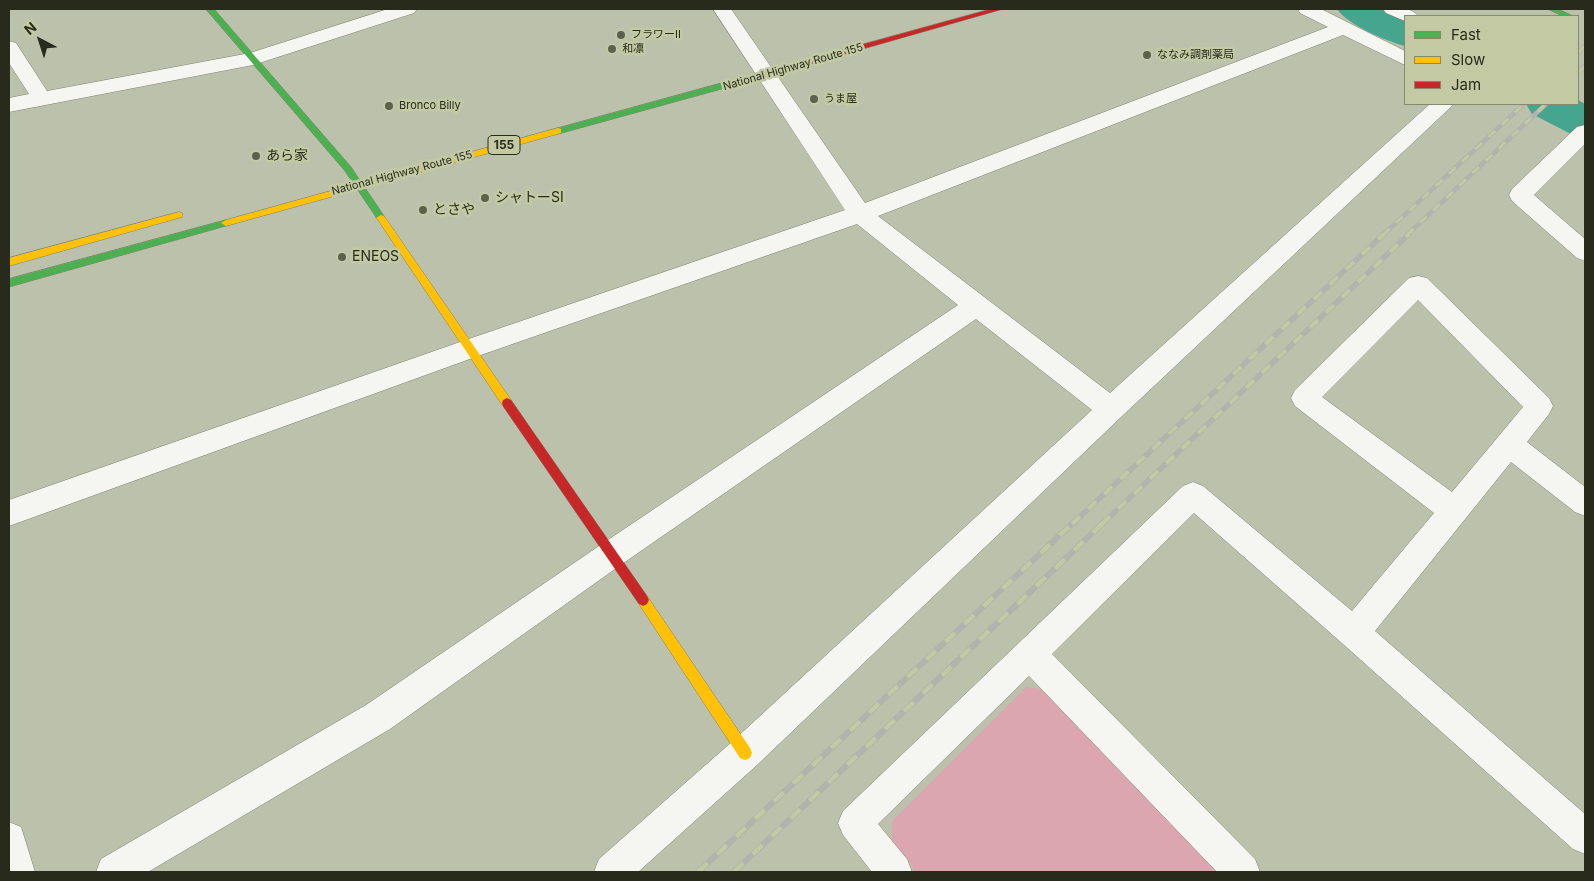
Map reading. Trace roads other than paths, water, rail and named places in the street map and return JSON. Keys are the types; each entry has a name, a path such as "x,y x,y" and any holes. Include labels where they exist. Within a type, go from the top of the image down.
{"main road":[{"path":"210,9 348,169 469,349 612,554 744,753"},
{"name":"National Highway Route 155","path":"9,283 359,185 758,63 999,9"},
{"path":"1552,9 1566,15"},
{"path":"9,262 188,213"}],"street":[{"path":"9,105 253,59 407,9"},
{"path":"722,9 860,214 1111,409"},
{"path":"1307,9 1404,58"},
{"path":"1392,9 1406,15"},
{"path":"9,513 469,349 860,214 1344,28"},
{"path":"9,47 42,99"},
{"path":"612,872 744,753 1111,409 1442,105"},
{"path":"1581,143 1520,194 1585,252"},
{"path":"1354,633 1509,445 1540,406 1418,285 1304,398 1454,511"},
{"path":"114,872 378,717 612,554 976,306"},
{"path":"1509,445 1585,503"},
{"path":"894,872 855,823 1193,495 1354,633 1585,837"},
{"path":"1029,654 1242,872"},
{"path":"9,839 17,872"}],"waterway":[{"path":"1357,9 1404,32"},
{"path":"1550,105 1585,122"}],"railway":[{"path":"1579,52 1585,46"},
{"path":"1579,72 1585,66"},
{"path":"1383,235 1523,105"},
{"path":"1407,235 1545,105"},
{"path":"1072,524 1384,234"},
{"path":"1102,524 1409,234"},
{"path":"698,872 1073,523"},
{"path":"734,872 1103,523"}],"place":[{"name":"フラワーII","path":"621,35"},
{"name":"和凛","path":"612,49"},
{"name":"ななみ調剤薬局","path":"1147,55"},
{"name":"うま屋","path":"814,99"},
{"name":"Bronco Billy","path":"389,106"},
{"name":"あら家","path":"256,156"},
{"name":"シャトーSI","path":"485,198"},
{"name":"とさや","path":"423,210"},
{"name":"ENEOS","path":"342,257"}]}
